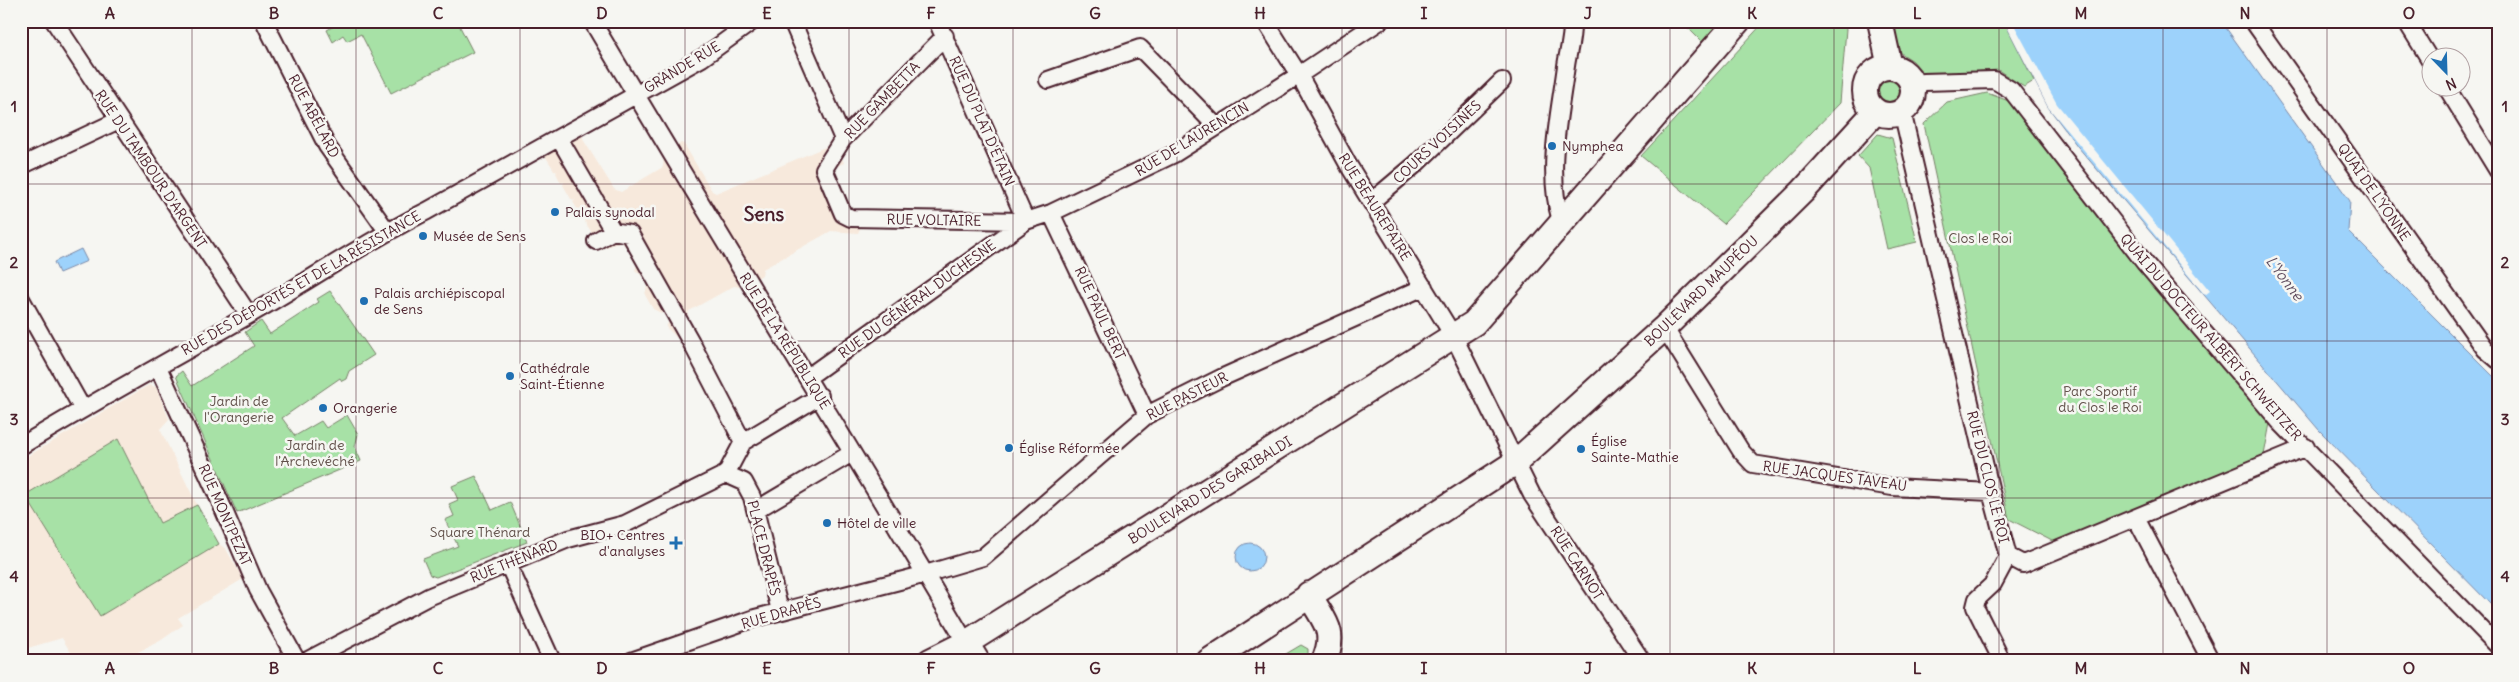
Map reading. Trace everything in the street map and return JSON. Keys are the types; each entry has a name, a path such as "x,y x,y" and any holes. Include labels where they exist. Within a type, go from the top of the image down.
{"main road":[{"path":"1454,337 1474,323 1561,221 1738,21"},
{"path":"1880,21 1890,68"},
{"path":"1890,68 1902,71 1908,76 1913,88 1911,101 1902,112 1889,115 1876,111 1867,100 1866,84 1875,72 1890,68"},
{"name":"BOULEVARD MAUPÉOU","path":"1516,462 1663,329 1804,191 1876,111"},
{"name":"BOULEVARD DES GARIBALDI","path":"930,661 972,652 1454,337"},
{"path":"1209,661 1309,594 1516,462"},
{"path":"1309,594 1329,629 1330,641 1324,661"}],"street":[{"name":"RUE DU TAMBOUR D'ARGENT","path":"54,21 249,315"},
{"name":"RUE ABÉLARD","path":"264,21 327,146 388,231"},
{"name":"RUE DE LA RÉPUBLIQUE","path":"592,21 820,396 852,453 972,652"},
{"name":"GRANDE RUE","path":"636,94 702,58 753,21"},
{"path":"792,21 843,139"},
{"name":"RUE BEAUREPAIRE","path":"1265,21 1299,75 1371,202 1454,337"},
{"name":"RUE DE LAURENCIN","path":"1026,221 1051,213 1174,154 1380,21"},
{"path":"1561,221 1554,192 1553,158 1568,50 1573,33 1572,21"},
{"path":"2406,21 2423,48"},
{"name":"QUAI DE L'YONNE","path":"2259,24 2494,350"},
{"name":"RUE GAMBETTA","path":"843,214 824,169 843,139 941,28"},
{"name":"RUE DU PLAT D'ÉTAIN","path":"941,28 1026,221"},
{"path":"1048,80 1062,72 1140,48 1216,126"},
{"name":"QUAI DU DOCTEUR ALBERT SCHWEITZER","path":"1913,88 1924,82 1994,80 2011,90 2144,262 2280,422 2498,646"},
{"name":"COURS VOISINES","path":"1371,202 1416,164 1502,81"},
{"name":"RUE DES DÉPORTÉS ET DE LA RÉSISTANCE","path":"21,446 82,408 249,315 388,231 560,138 636,94"},
{"path":"2453,98 2498,172"},
{"name":"RUE DU CLOS LE ROI","path":"1902,112 1990,492 2008,556 2023,564 2306,447"},
{"path":"21,166 119,120"},
{"path":"560,138 613,231"},
{"name":"RUE PAUL BERT","path":"1051,213 1147,415"},
{"name":"RUE VOLTAIRE","path":"843,214 851,218 1026,221"},
{"name":"RUE DU GÉNÉRAL DUCHESNE","path":"808,378 1026,221"},
{"path":"596,241 613,231 630,234 690,338 743,442"},
{"name":"RUE PASTEUR","path":"926,574 983,557 1147,415 1221,378 1424,286"},
{"path":"21,299 82,408"},
{"name":"RUE JACQUES TAVEAU","path":"1663,329 1669,335 1741,451 1754,464 1892,487 1990,492"},
{"name":"RUE CARNOT","path":"1454,337 1532,495 1642,661"},
{"name":"RUE MONTPEZAT","path":"158,367 219,499 258,590 297,661"},
{"path":"726,474 743,442 820,396"},
{"path":"756,510 852,453"},
{"name":"PLACE DRAPÈS","path":"726,474 744,482 752,497 780,611"},
{"name":"RUE THÉNARD","path":"306,661 428,597 568,539 625,524 726,474"},
{"path":"2136,518 2211,661"},
{"path":"2002,661 1975,607 1977,599 1993,584 2008,556"},
{"path":"508,564 552,661"},
{"name":"RUE DRAPÈS","path":"636,660 780,611 926,574"}],"shaded area":[{"path":"581,131 584,141 614,189 621,192 663,167 664,154 681,143 684,144 712,191 716,193 837,142 844,163 829,170 847,214 862,209 865,218 858,233 831,231 763,269 762,275 749,283 739,287 734,286 689,311 687,317 695,332 693,336 678,339 666,327 670,319 666,312 661,313 653,309 645,295 647,286 651,283 635,270 637,265 634,261 636,253 621,242 601,249 593,236 596,235 592,233 583,219 585,218 582,217 573,202 575,200 571,199 563,185 564,182 561,183 557,172 544,154"},
{"path":"149,385 156,387 169,419 160,429 199,509 219,544 226,549 243,579 178,618 183,625 160,641 120,661 76,661 62,638 21,650 21,460"}],"green space":[{"path":"343,21 457,21 473,52 391,93 361,34 347,41 343,35 333,42 327,30"},
{"path":"1681,21 1720,21 1702,42"},
{"path":"1765,21 1840,21 1846,29 1840,103 1723,224 1641,156"},
{"path":"1892,21 2004,21 2034,81 2024,87 1998,70 1925,75 1913,61 1901,53"},
{"path":"1889,75 1895,76 1900,80 1904,85 1904,97 1900,102 1895,106 1889,107 1883,106 1878,102 1874,97 1873,91 1874,85 1878,80 1883,76"},
{"name":"Parc Sportif du Clos le Roi","path":"1987,93 2009,101 2206,349 2270,423 2264,455 2054,542 2009,519 1924,124 1947,102"},
{"path":"1878,134 1892,138 1917,242 1887,249 1869,168 1858,156"},
{"name":"Jardin de l'Orangerie","path":"330,291 374,355 349,371 346,379 342,381 340,378 282,418 295,436 321,421 326,428 347,415 358,434 355,447 361,461 237,513 176,376 182,371 192,386 254,346 245,332 261,321 270,334 319,302 317,299"},
{"path":"118,439 160,523 197,505 219,544 100,616 25,495"},
{"name":"Square Thénard","path":"476,476 492,510 510,502 527,542 436,577 430,575 423,559 458,546 445,520 454,516 449,504 458,500 452,486"},
{"path":"1301,645 1308,649 1308,661 1274,661"}],"water":[{"name":"L'Yonne","path":"2004,21 2221,21 2350,201 2348,231 2498,381 2498,612 2319,430 2078,147 2048,107"},
{"path":"81,249 87,261 59,273 54,262"},
{"path":"1250,543 1260,547 1264,557 1260,567 1250,571 1240,567 1236,557 1240,547"}],"pier":[{"path":"2004,21 2012,21 2057,104 2210,291 2205,295 2048,107"}],"place":[{"name":"Nymphea","path":"1552,146"},
{"name":"Palais synodal","path":"555,212"},
{"name":"Musée de Sens","path":"423,236"},
{"name":"Palais archiépiscopal de Sens","path":"364,301"},
{"name":"Cathédrale Saint-Étienne","path":"510,376"},
{"name":"Orangerie","path":"323,408"},
{"name":"Église Réformée","path":"1009,448"},
{"name":"Église Sainte-Mathie","path":"1581,449"},
{"name":"Hôtel de ville","path":"827,523"},
{"name":"BIO+ Centres d'analyses","path":"676,543"}],"district":[{"name":"Sens","path":"764,214"}],"park label":[{"name":"Clos le Roi","path":"1980,238"},
{"name":"Jardin de l'Archevéché","path":"315,454"}]}
